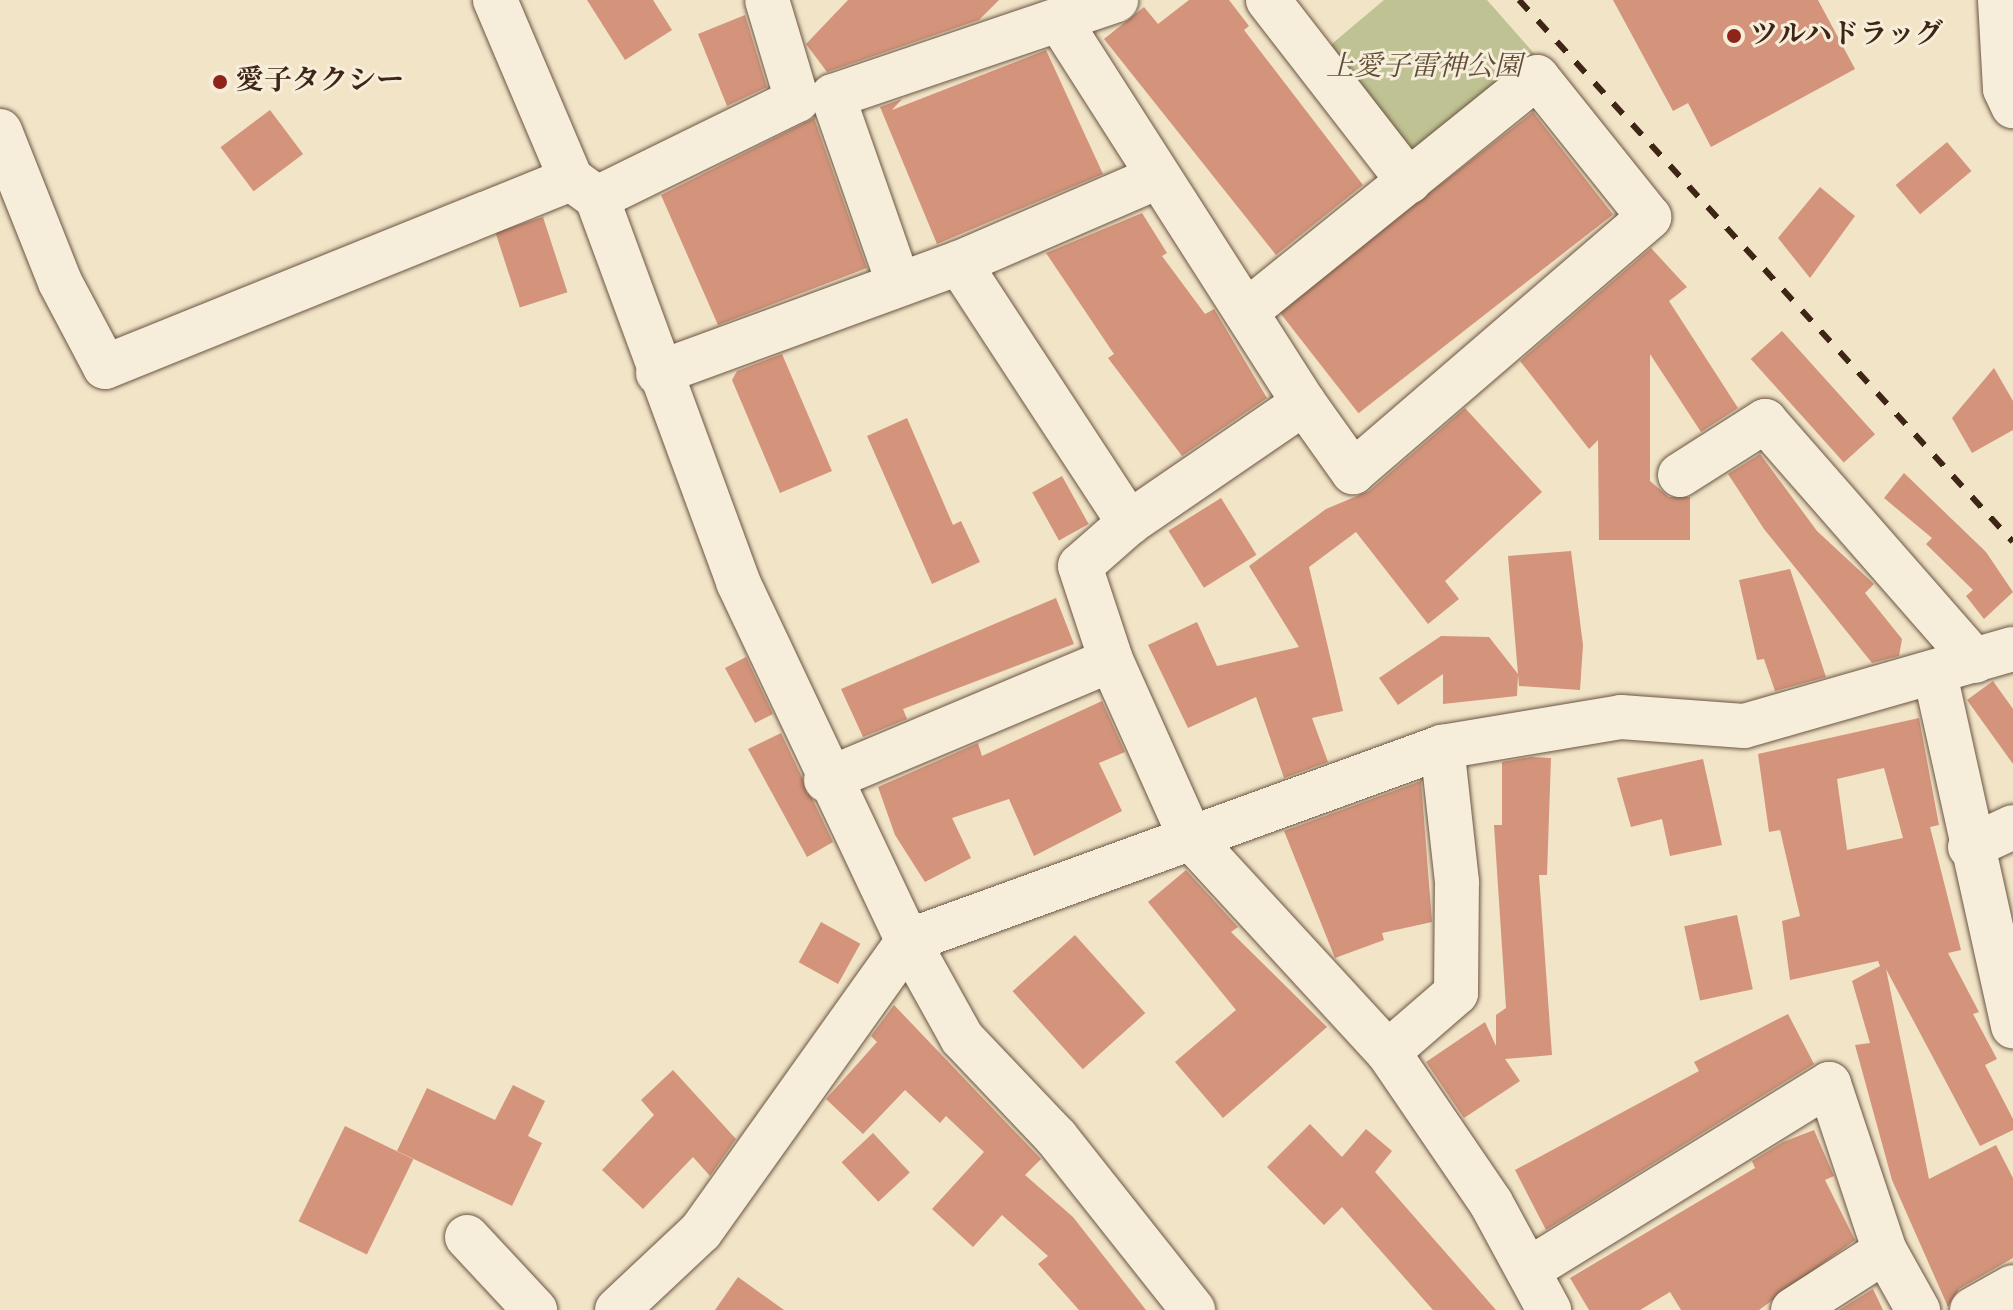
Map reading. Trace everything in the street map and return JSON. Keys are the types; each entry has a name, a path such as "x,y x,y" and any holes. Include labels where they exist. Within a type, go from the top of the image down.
{"street":[{"path":"495,0 584,189 738,582 826,780 908,941 962,1038 1056,1137 1193,1310"},
{"path":"0,131 60,282 105,367 584,189 797,100 767,0"},
{"path":"898,282 833,96 1116,0"},
{"path":"1268,0 1409,182"},
{"path":"2000,0 2013,106"},
{"path":"1059,20 1304,403 1353,472 1649,217 1537,77 1246,312"},
{"path":"658,373 898,282 959,263 1158,177"},
{"path":"959,263 1129,523"},
{"path":"1304,403 1129,523 1080,566 1111,660 1190,837 1388,1052 1528,1270 1549,1310"},
{"path":"1680,475 1765,421 1974,661 1970,847 2013,1026"},
{"path":"826,780 1111,660"},
{"path":"617,1310 701,1231 908,941 1442,747 1621,717 1744,726 1974,661"},
{"path":"1388,1052 1456,993 1457,882 1442,747"},
{"path":"1970,847 2013,827"},
{"path":"1528,1270 1829,1084 1885,1251 1918,1310"},
{"path":"467,1237 535,1310"},
{"path":"1793,1310 1885,1251"},
{"path":"1972,1310 2013,1287"}],"green space":[{"name":"上愛子雷神公園","path":"1384,0 1487,0 1539,59 1418,161 1327,48"}],"building":[{"path":"587,0 653,0 672,30 625,60"},
{"path":"848,0 999,0 979,20 827,72 806,44"},
{"path":"1189,0 1229,0 1249,26 1244,30 1363,185 1276,255 1104,39 1144,7 1158,24"},
{"path":"1613,0 1818,0 1855,69 1711,147 1688,103 1673,111"},
{"path":"745,15 767,87 727,106 698,34"},
{"path":"1046,50 1103,174 937,244 880,107 902,99 892,110"},
{"path":"270,110 303,154 254,191 220,147"},
{"path":"1533,112 1613,214 1359,413 1278,311"},
{"path":"814,118 867,268 718,325 661,195"},
{"path":"1947,142 1971,171 1920,214 1896,185"},
{"path":"1820,187 1855,216 1810,278 1778,238"},
{"path":"1142,213 1167,253 1162,256 1205,314 1214,309 1267,398 1182,456 1108,358 1114,354 1046,253"},
{"path":"543,217 567,292 520,308 495,232"},
{"path":"1651,248 1687,287 1669,301 1738,408 1701,432 1650,354 1650,481 1669,497 1690,497 1690,540 1599,540 1598,440 1589,449 1520,361"},
{"path":"1782,331 1875,434 1844,462 1751,359"},
{"path":"782,354 832,471 780,493 732,380 737,371"},
{"path":"1994,368 2013,401 2013,430 1972,453 1952,418"},
{"path":"1465,408 1542,492 1445,581 1459,599 1428,624 1356,532 1309,567 1343,711 1312,718 1328,762 1284,778 1256,697 1188,728 1148,645 1197,622 1217,666 1299,647 1249,566 1326,509 1369,491"},
{"path":"907,418 953,525 961,521 980,562 932,584 867,436"},
{"path":"1760,454 1817,531 1874,584 1865,593 1902,639 1899,656 1872,663 1764,529 1728,474"},
{"path":"1904,473 1986,552 2013,592 1984,619 1966,596 1973,590 1926,544 1932,538 1884,498"},
{"path":"1062,476 1089,524 1059,541 1032,492"},
{"path":"1221,498 1257,555 1204,588 1168,531"},
{"path":"1571,551 1583,645 1580,690 1519,686 1508,556"},
{"path":"1790,569 1826,677 1775,691 1764,659 1757,660 1739,580"},
{"path":"1056,598 1074,644 903,709 907,719 863,737 841,689"},
{"path":"1441,636 1489,637 1518,674 1517,696 1443,704 1443,674 1398,705 1379,678"},
{"path":"746,657 773,714 755,723 725,668"},
{"path":"1993,681 2013,709 2013,764 1967,700"},
{"path":"1102,701 1125,752 1099,763 1122,811 1034,856 1009,799 952,818 971,858 925,882 895,835 878,787 978,743 982,756"},
{"path":"1919,718 1939,825 1930,827 1961,950 1948,953 1979,1012 1973,1014 1997,1059 1985,1065 2013,1119 2013,1130 1980,1146 1886,969 1929,1179 1996,1145 2013,1178 2013,1258 1959,1289 1948,1307 1892,1180 1855,1045 1870,1043 1852,981 1880,966 1878,961 1790,980 1782,921 1800,916 1780,830 1769,832 1758,754","holes":["1884,768 1903,838 1847,850 1837,779"]},
{"path":"781,733 833,842 807,857 748,749"},
{"path":"1531,757 1551,758 1547,875 1539,875 1552,1055 1505,1059 1520,1081 1464,1118 1426,1062 1485,1022 1496,1046 1496,1015 1506,1008 1494,825 1502,825 1502,762"},
{"path":"1703,759 1722,845 1670,856 1662,819 1631,827 1617,778"},
{"path":"1421,781 1432,922 1382,933 1384,940 1335,958 1284,831"},
{"path":"1186,870 1238,927 1231,932 1327,1027 1223,1118 1175,1062 1236,1010 1148,902"},
{"path":"1737,915 1753,989 1700,1001 1684,926"},
{"path":"821,922 860,944 838,984 799,962"},
{"path":"1075,935 1145,1013 1083,1069 1013,991"},
{"path":"894,1005 1041,1159 1025,1175 1073,1217 1146,1310 1079,1310 1038,1264 1048,1256 1002,1215 973,1247 932,1209 984,1152 946,1116 940,1123 905,1090 863,1134 826,1099 877,1042 871,1036"},
{"path":"1788,1014 1814,1064 1546,1230 1515,1170 1699,1071 1694,1062"},
{"path":"673,1070 736,1139 710,1176 693,1157 643,1209 602,1170 654,1115 641,1100"},
{"path":"513,1085 545,1101 528,1136 542,1143 512,1206 397,1151 427,1088 495,1120"},
{"path":"1310,1124 1342,1157 1366,1129 1392,1151 1375,1172 1496,1310 1433,1310 1342,1207 1324,1225 1267,1167"},
{"path":"345,1126 413,1159 367,1255 299,1221"},
{"path":"1814,1130 1834,1176 1825,1180 1855,1240 1759,1310 1681,1310 1670,1292 1640,1310 1589,1310 1570,1278 1755,1168 1752,1161 1783,1142"},
{"path":"873,1133 910,1172 878,1202 842,1162"},
{"path":"738,1277 784,1310 715,1310"},
{"path":"1873,1289 1883,1310 1839,1310"}],"railway":[{"path":"1519,0 2013,542"}],"place":[{"name":"ツルハドラッグ","path":"1734,36"},
{"name":"愛子タクシー","path":"220,82"}]}
